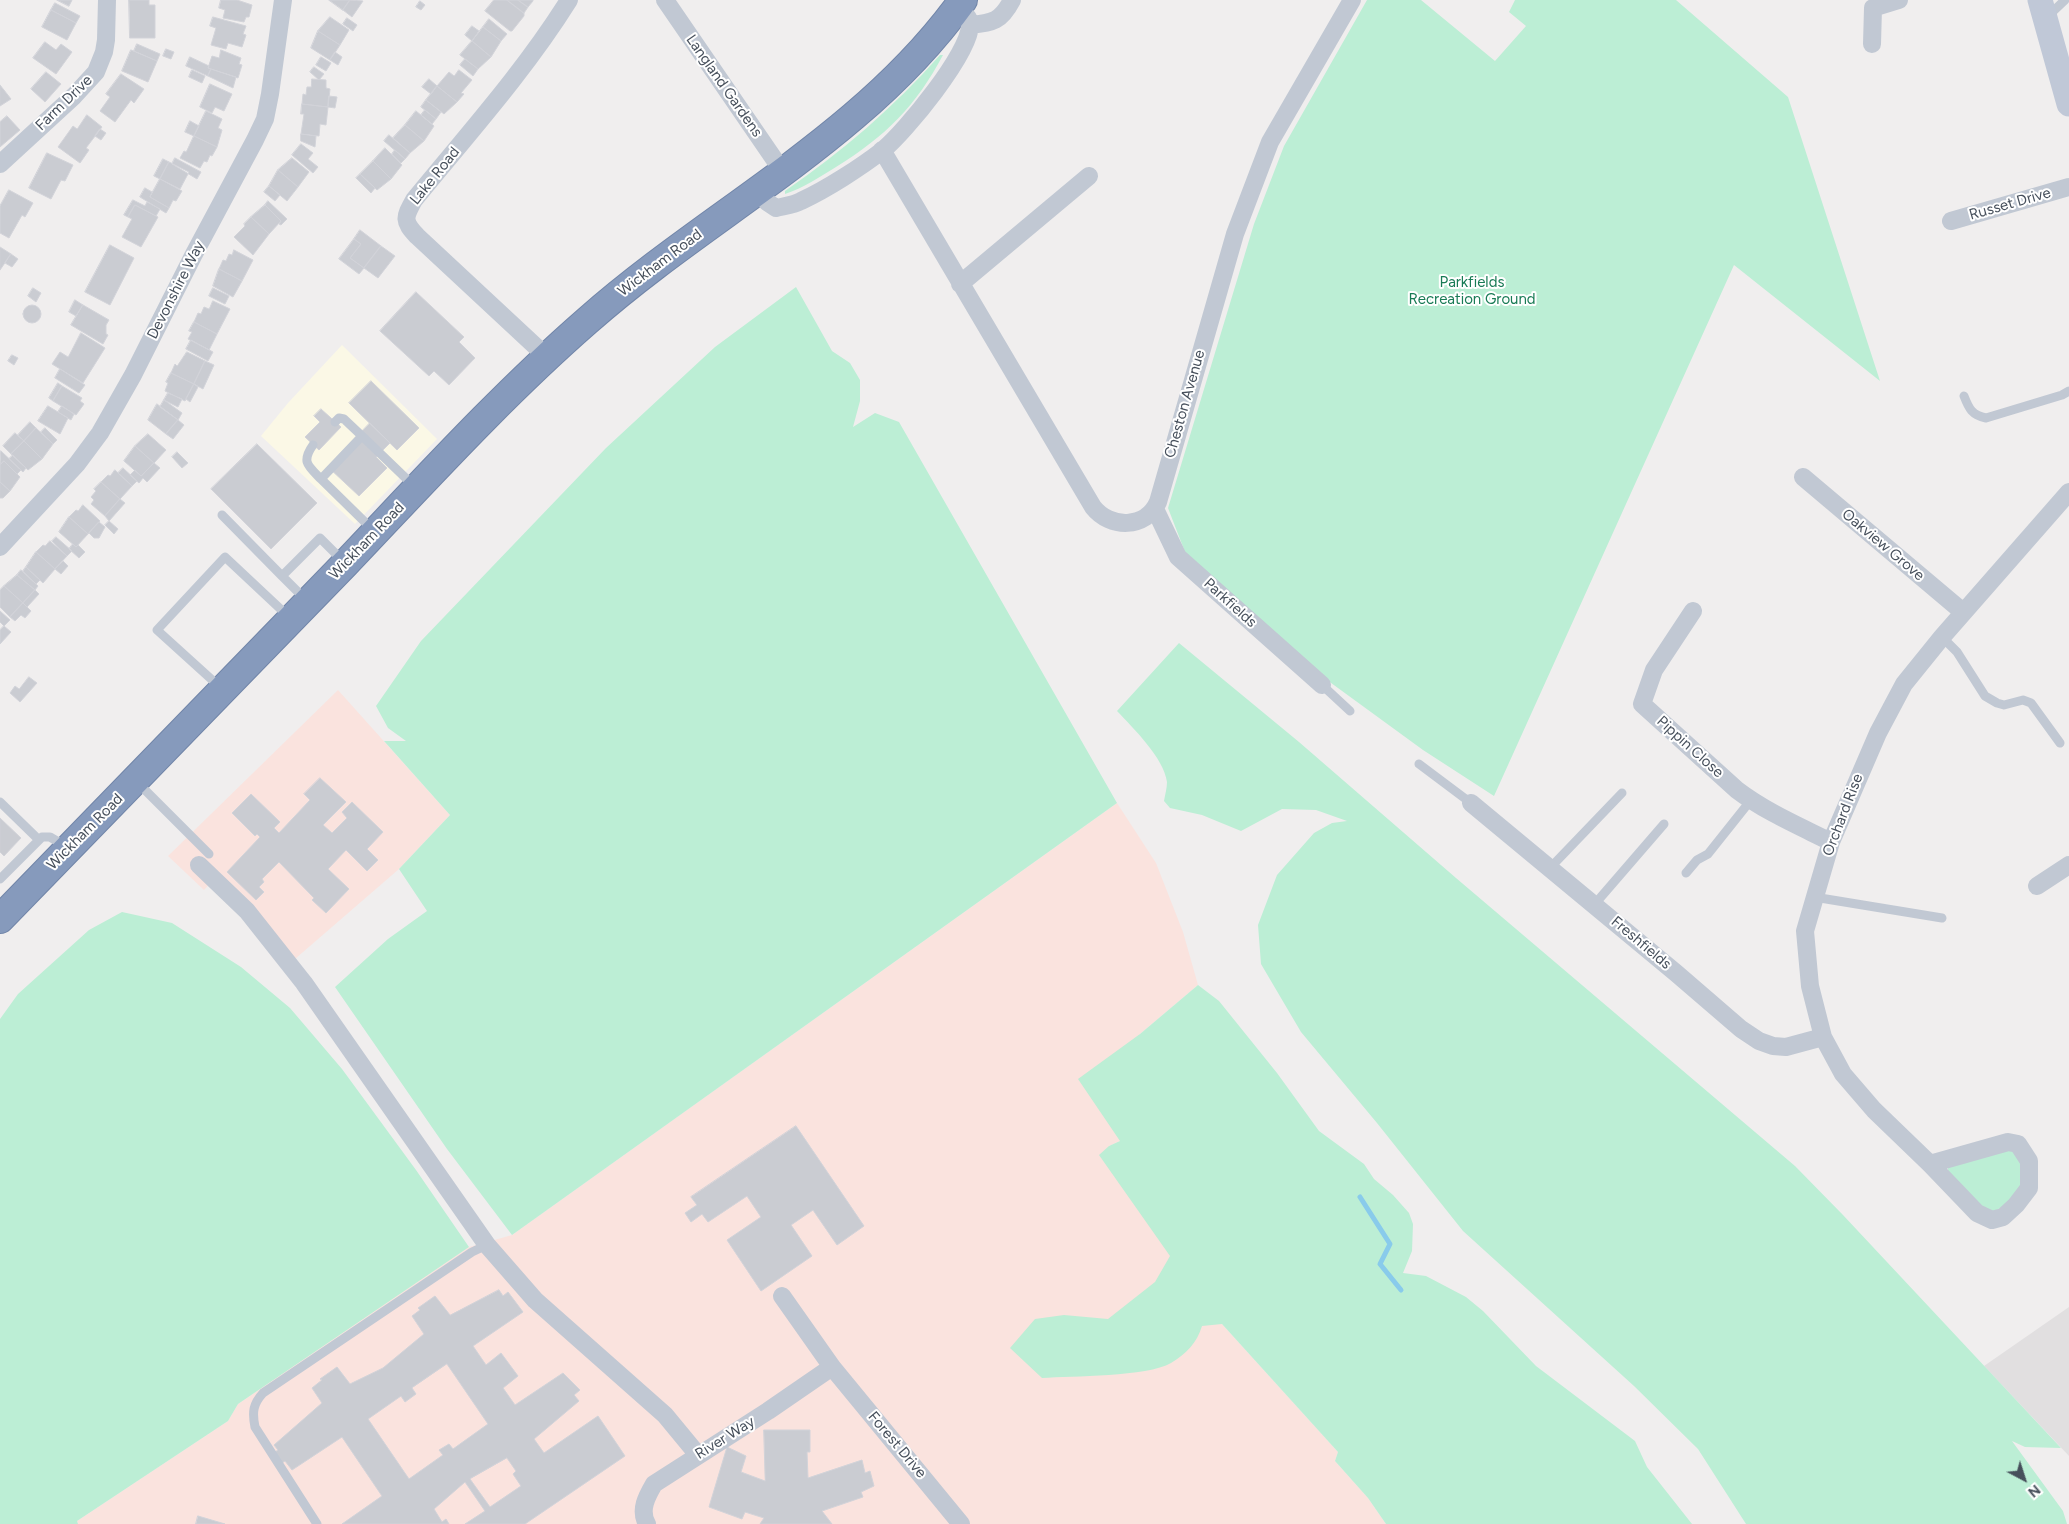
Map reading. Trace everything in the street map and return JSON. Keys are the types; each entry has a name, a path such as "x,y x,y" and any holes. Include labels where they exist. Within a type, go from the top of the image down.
{"highway":[{"name":"Wickham Road","path":"0,919 136,781 416,488 547,356 631,284 784,172 874,98 963,11"}],"street":[{"name":"Farm Drive","path":"0,164 74,96 96,72 104,52 106,40 107,0"},
{"name":"Devonshire Way","path":"0,547 77,464 100,433 120,399 255,140 267,110 283,0"},
{"name":"Lake Road","path":"547,356 417,236 407,224 406,218 414,200 514,79 545,38 569,0"},
{"name":"Langland Gardens","path":"665,0 784,172"},
{"path":"963,11 989,24 999,18 1012,0"},
{"name":"Cheston Avenue","path":"1155,509 1235,234 1248,196 1270,142 1352,0"},
{"path":"1872,44 1873,8 1899,0"},
{"path":"2042,9 2069,104"},
{"path":"759,190 767,202 776,208 800,202 832,184 882,150 915,117 954,62 969,33 963,11"},
{"path":"882,150 1097,512 1104,518 1125,524 1142,519 1155,509"},
{"path":"960,284 1089,176"},
{"name":"Russet Drive","path":"1952,221 2069,187"},
{"name":"Oakview Grove","path":"1803,477 1963,612"},
{"name":"Orchard Rise","path":"1930,1164 2008,1142 2018,1144 2029,1161 2029,1188 2016,1205 2002,1217 1992,1220 1978,1213 1874,1110 1843,1074 1823,1036 1810,986 1805,930 1831,842 1858,776 1904,684 1963,612 2069,492"},
{"name":"Parkfields","path":"1155,509 1178,557 1322,686"},
{"name":"Pippin Close","path":"1693,611 1654,670 1642,704 1737,790 1776,815 1831,842"},
{"name":"Freshfields","path":"1471,803 1741,1029 1759,1041 1773,1046 1786,1047 1823,1036"},
{"path":"204,859 304,984 487,1245 535,1300 665,1415 698,1455"},
{"path":"2037,886 2069,865"},
{"name":"Forest Drive","path":"782,1296 832,1367 961,1524"},
{"name":"River Way","path":"647,1524 643,1517 645,1500 654,1484 768,1411 832,1367"}],"lane":[{"path":"2042,9 2065,0"},
{"path":"1964,396 1972,412 1986,418 2062,395 2069,391"},
{"path":"335,422 339,418 344,419 416,488"},
{"path":"322,479 362,436"},
{"path":"313,445 306,455 310,468 375,532"},
{"path":"222,515 282,576 300,610"},
{"path":"282,576 320,538 345,564"},
{"path":"223,690 157,630 225,557 300,610"},
{"path":"1942,637 1957,652 1985,696 2004,705 2023,700 2031,703 2060,743"},
{"path":"1322,686 1350,711"},
{"path":"1420,764 1471,803"},
{"path":"136,781 204,859"},
{"path":"1550,868 1622,793"},
{"path":"1686,873 1697,860 1708,854 1751,800"},
{"path":"0,802 38,840"},
{"path":"1594,905 1664,824"},
{"path":"0,879 38,840 47,836 69,848"},
{"path":"1814,897 1942,918"},
{"path":"317,1524 255,1427 252,1415 255,1402 263,1393 279,1382 472,1252 487,1245"}],"shaded area":[{"path":"342,345 437,439 355,524 261,436 288,403"},
{"path":"338,690 450,815 399,869 295,959 218,875 204,890 168,856"},
{"path":"1117,803 1156,863 1183,932 1198,985 1140,1034 1120,1141 1109,1146 1222,1324 1338,1452 1335,1461 1368,1498 1386,1524 78,1524 77,1521 228,1421 238,1404 469,1247 512,1235"},
{"path":"2069,1307 2069,1456 1984,1366"}],"green space":[{"name":"Parkfields Recreation Ground","path":"1367,0 1421,0 1495,61 1526,26 1509,12 1515,0 1676,0 1788,97 1880,381 1734,265 1494,796 1423,750 1327,680 1185,552 1168,508 1254,224 1284,146"},
{"path":"940,55 943,55 922,90 885,131 870,144 836,167 792,192 785,194 785,191 827,161 886,111"},
{"path":"796,287 832,351 850,363 860,380 860,401 853,427 875,413 899,422 1117,803 512,1235 447,1149 335,987 388,939 427,911 399,869 450,815 384,741 406,741 388,728 376,706 421,641 606,448 715,347"},
{"path":"1179,643 1299,742 1795,1166 2061,1448 2025,1447 2012,1441 2063,1511 2067,1524 1746,1524 1698,1449 1634,1386 1463,1231 1301,1032 1261,964 1258,925 1277,875 1314,833 1332,823 1347,821 1316,810 1282,809 1241,831 1202,815 1170,808 1164,801 1167,782 1160,763 1147,744 1117,711"},
{"path":"122,912 172,923 241,967 290,1008 342,1069 416,1170 469,1247 238,1404 228,1421 77,1521 78,1524 0,1524 0,1019 18,994 89,930"},
{"path":"1198,985 1219,1001 1277,1073 1319,1131 1364,1164 1374,1179 1393,1195 1409,1213 1413,1224 1412,1251 1403,1273 1426,1276 1466,1297 1483,1311 1536,1366 1635,1441 1647,1467 1692,1524 1386,1524 1368,1498 1335,1461 1338,1452 1222,1324 1202,1326 1190,1348 1171,1363 1160,1368 1128,1373 1042,1378 1010,1348 1035,1319 1064,1315 1108,1319 1155,1282 1170,1256 1099,1155 1109,1146 1120,1141 1078,1079 1140,1034"},
{"path":"2006,1148 2013,1151 2020,1158 2020,1188 2010,1201 1991,1212 1981,1206 1948,1174 1948,1165"}],"building":[{"path":"57,0 72,0 69,6"},
{"path":"129,0 149,0 149,5 155,5 155,38 130,38"},
{"path":"221,0 237,0 252,5 249,17 246,17 244,22 223,18 225,10 219,8"},
{"path":"329,0 350,0 343,10"},
{"path":"350,0 363,1 352,17 343,10"},
{"path":"494,0 507,0 524,13 524,16 512,31 485,11"},
{"path":"507,0 518,0 528,7 524,13"},
{"path":"518,0 533,0 533,1 528,7"},
{"path":"420,1 425,5 421,10 416,7"},
{"path":"55,3 80,16 76,23 51,10"},
{"path":"51,10 76,23 67,40 42,27"},
{"path":"213,17 246,26 243,34 246,35 242,47 228,43 226,49 211,45 216,28 210,26"},
{"path":"330,17 349,30 340,45 318,31"},
{"path":"347,18 357,25 353,31 343,24"},
{"path":"489,19 507,34 501,41 483,27"},
{"path":"472,26 479,31 472,41 465,35"},
{"path":"483,27 501,41 491,57 472,41"},
{"path":"318,31 340,45 330,60 311,48"},
{"path":"472,41 491,57 478,69 460,55"},
{"path":"45,42 56,50 61,44 72,52 56,74 33,58"},
{"path":"137,44 160,54 157,61 134,51"},
{"path":"166,49 174,52 171,59 163,56"},
{"path":"131,50 157,61 148,82 122,71"},
{"path":"221,50 241,58 239,64 242,65 238,78 208,68 212,56 219,58"},
{"path":"335,52 342,57 338,65 330,60"},
{"path":"190,57 209,66 208,68 211,69 208,76 186,66"},
{"path":"321,57 331,63 326,71 316,65"},
{"path":"465,59 478,69 473,76 460,65"},
{"path":"314,67 324,74 319,80 310,72"},
{"path":"211,69 236,77 233,88 208,76"},
{"path":"192,70 205,76 202,83 189,77"},
{"path":"459,70 472,80 461,93 464,94 457,102 437,86 449,72 454,76"},
{"path":"46,72 61,84 45,102 31,89"},
{"path":"121,74 144,89 134,103 131,100 115,122 100,111 110,97 106,94"},
{"path":"312,79 326,80 326,88 330,89 328,107 302,104 303,94 306,95 307,87 311,87"},
{"path":"429,79 437,86 431,94 422,87"},
{"path":"210,84 232,94 224,111 215,107 212,113 200,107"},
{"path":"0,85 11,99 0,106"},
{"path":"437,86 457,102 444,114 426,100"},
{"path":"329,96 337,97 335,108 328,107"},
{"path":"426,100 441,112 436,119 421,107"},
{"path":"302,104 328,107 326,125 320,124 319,136 301,134 304,114 301,114"},
{"path":"425,110 436,119 432,124 421,115"},
{"path":"206,111 222,119 218,128 222,130 217,147 194,136"},
{"path":"416,111 434,126 424,141 405,125"},
{"path":"87,115 102,127 86,148 89,150 80,163 58,147 73,126 77,129"},
{"path":"7,116 20,130 0,147 0,122"},
{"path":"190,121 199,126 194,136 185,132"},
{"path":"405,125 424,141 410,153 393,138"},
{"path":"100,129 106,133 101,140 95,136"},
{"path":"301,134 316,136 315,147 301,141"},
{"path":"389,135 410,153 405,159 384,141"},
{"path":"194,136 217,147 212,156 210,155 207,162 204,161 200,168 180,158 184,151 186,152"},
{"path":"301,144 313,153 308,159 318,167 313,173 292,155"},
{"path":"385,148 402,165 391,179 373,161"},
{"path":"395,150 405,159 401,163 392,154"},
{"path":"47,153 73,165 65,181 61,180 51,199 29,188"},
{"path":"175,158 201,172 197,179 172,164"},
{"path":"292,158 309,172 298,187 278,170"},
{"path":"163,159 169,162 160,179 154,176"},
{"path":"373,161 391,179 377,190 360,174"},
{"path":"169,162 189,172 180,189 160,179"},
{"path":"278,170 298,187 287,201 269,186"},
{"path":"360,174 375,188 371,193 356,178"},
{"path":"160,179 182,191 176,201 173,200 169,208 150,197"},
{"path":"269,186 280,195 275,201 264,192"},
{"path":"145,188 152,192 150,197 169,208 166,213 140,197"},
{"path":"9,190 33,203 25,217 22,215 9,238 0,233 0,206"},
{"path":"133,200 145,206 147,202 160,209 156,216 135,205 128,217 124,215"},
{"path":"268,201 287,219 281,225 279,224 281,221 265,205"},
{"path":"135,205 158,217 141,247 122,237 132,219 128,217"},
{"path":"265,205 281,221 269,234 251,217"},
{"path":"251,217 269,234 253,255 234,237"},
{"path":"360,230 381,246 364,268 350,258 361,244 354,239"},
{"path":"354,239 361,244 350,258 364,268 359,274 339,259"},
{"path":"110,245 134,258 110,305 85,292"},
{"path":"381,246 395,256 378,278 364,268"},
{"path":"0,247 11,254 0,270"},
{"path":"234,250 253,260 242,281 219,269 223,260 226,261 229,254 232,255"},
{"path":"11,254 18,259 12,267 5,263"},
{"path":"219,269 242,281 233,297 213,286"},
{"path":"33,288 41,293 36,302 28,296"},
{"path":"213,288 229,296 225,304 209,296"},
{"path":"416,292 464,337 459,342 475,358 449,385 434,371 429,376 380,331"},
{"path":"75,300 83,305 76,316 69,312"},
{"path":"213,301 230,309 217,334 194,322 198,313 201,314 204,307 209,309"},
{"path":"32,305 40,310 41,314 36,322 32,323 24,318 23,314 28,306"},
{"path":"83,305 109,320 106,325 106,334 108,335 103,344 71,325"},
{"path":"194,322 217,334 209,350 188,339 192,332 189,331"},
{"path":"81,333 105,348 83,383 52,364 60,352 68,357"},
{"path":"191,340 213,352 208,361 186,349"},
{"path":"187,352 205,361 194,384 171,373 175,364 177,366"},
{"path":"12,355 18,358 14,365 8,361"},
{"path":"205,361 214,365 203,389 194,384"},
{"path":"60,369 85,385 79,393 55,378"},
{"path":"171,373 194,384 185,401 165,391 168,383 166,382"},
{"path":"371,381 419,428 397,450 349,403"},
{"path":"58,383 62,386 53,401 49,398"},
{"path":"194,384 198,387 190,402 186,399"},
{"path":"62,386 82,398 80,401 84,404 76,415 53,401"},
{"path":"168,393 182,399 178,407 164,400"},
{"path":"164,400 182,413 178,420 160,407"},
{"path":"157,404 178,420 166,434 148,420"},
{"path":"48,406 68,418 60,434 38,421"},
{"path":"62,406 74,414 71,420 58,412"},
{"path":"321,409 341,427 319,450 305,437 320,422 314,416"},
{"path":"178,420 184,425 173,439 166,434"},
{"path":"30,422 36,428 24,441 18,435"},
{"path":"370,423 390,443 376,457 387,468 359,496 328,467"},
{"path":"36,428 53,444 42,459 24,441"},
{"path":"45,428 57,440 53,444 41,432"},
{"path":"15,433 24,441 11,454 3,446"},
{"path":"148,434 166,450 154,463 135,446"},
{"path":"24,441 42,459 28,470 11,454"},
{"path":"257,444 317,503 271,549 211,489"},
{"path":"135,446 154,463 141,476 124,461"},
{"path":"1,451 21,470 17,474 4,461 0,465"},
{"path":"177,452 188,463 182,468 172,457"},
{"path":"13,455 26,468 23,472 9,459"},
{"path":"4,461 20,477 10,491 0,482 0,465"},
{"path":"154,463 160,468 147,482 143,478 139,483 130,475 135,470 141,476"},
{"path":"123,468 137,481 132,486 118,473"},
{"path":"115,470 132,486 120,499 101,482"},
{"path":"0,482 10,491 3,498 0,498"},
{"path":"101,482 120,499 105,516 91,504 94,500 91,497 96,491 94,489"},
{"path":"120,499 125,503 109,521 105,516"},
{"path":"83,505 100,521 88,534 69,517"},
{"path":"69,517 88,534 76,547 59,532"},
{"path":"109,521 118,529 114,534 105,525"},
{"path":"99,522 105,527 99,538 94,538 89,533"},
{"path":"56,537 72,551 67,556 52,541"},
{"path":"50,541 67,556 55,569 36,552"},
{"path":"73,544 76,547 78,545 85,552 79,558 69,549"},
{"path":"36,552 55,569 43,583 26,567"},
{"path":"63,561 68,566 61,574 55,569"},
{"path":"26,567 40,580 36,584 23,571"},
{"path":"21,570 38,586 35,590 17,575"},
{"path":"17,575 35,590 23,603 4,586"},
{"path":"4,586 23,603 10,617 0,607 0,590"},
{"path":"35,590 39,594 27,607 23,603"},
{"path":"23,603 31,611 25,618 21,615 15,621 10,617"},
{"path":"0,611 10,620 4,626 0,622"},
{"path":"4,626 11,632 0,644 0,630"},
{"path":"29,677 37,683 20,702 10,693 15,686 19,689"},
{"path":"320,778 346,802 323,825 332,833 347,818 342,812 352,802 383,832 367,849 378,860 367,871 346,850 328,869 349,889 326,913 279,862 262,879 264,882 259,887 264,892 256,900 227,872 260,837 257,834 255,836 232,813 251,794 280,822 274,828 279,833 310,800 304,794"},
{"path":"0,818 21,838 4,856 0,852"},
{"path":"796,1126 864,1226 837,1245 813,1210 791,1225 812,1256 761,1291 727,1240 761,1217 747,1196 708,1222 702,1214 691,1222 685,1213 697,1205 691,1197"},
{"path":"499,1290 503,1296 508,1292 523,1312 473,1346 486,1365 501,1353 518,1376 503,1388 515,1405 563,1373 580,1390 574,1395 579,1401 534,1439 544,1453 598,1416 625,1456 525,1524 465,1524 485,1511 465,1482 434,1509 442,1522 446,1519 449,1524 342,1524 382,1496 342,1437 292,1470 285,1461 282,1463 275,1452 278,1450 274,1445 322,1403 312,1388 322,1380 320,1379 337,1367 350,1384 383,1368 424,1334 412,1316 420,1310 418,1308 435,1296 450,1315","holes":["447,1364 488,1424 453,1449 449,1444 439,1450 443,1455 409,1479 368,1419 401,1396 405,1402 416,1394 412,1388","507,1458 516,1471 513,1474 521,1486 490,1507 470,1479"]},
{"path":"764,1430 810,1430 810,1452 807,1452 808,1478 862,1460 865,1473 870,1471 874,1486 861,1492 863,1497 822,1511 832,1524 760,1524 764,1518 745,1512 742,1519 709,1507 727,1447 746,1456 741,1472 765,1481"},
{"path":"198,1516 225,1524 196,1524"}],"waterway":[{"path":"1360,1197 1390,1244 1380,1264 1401,1290"}]}
